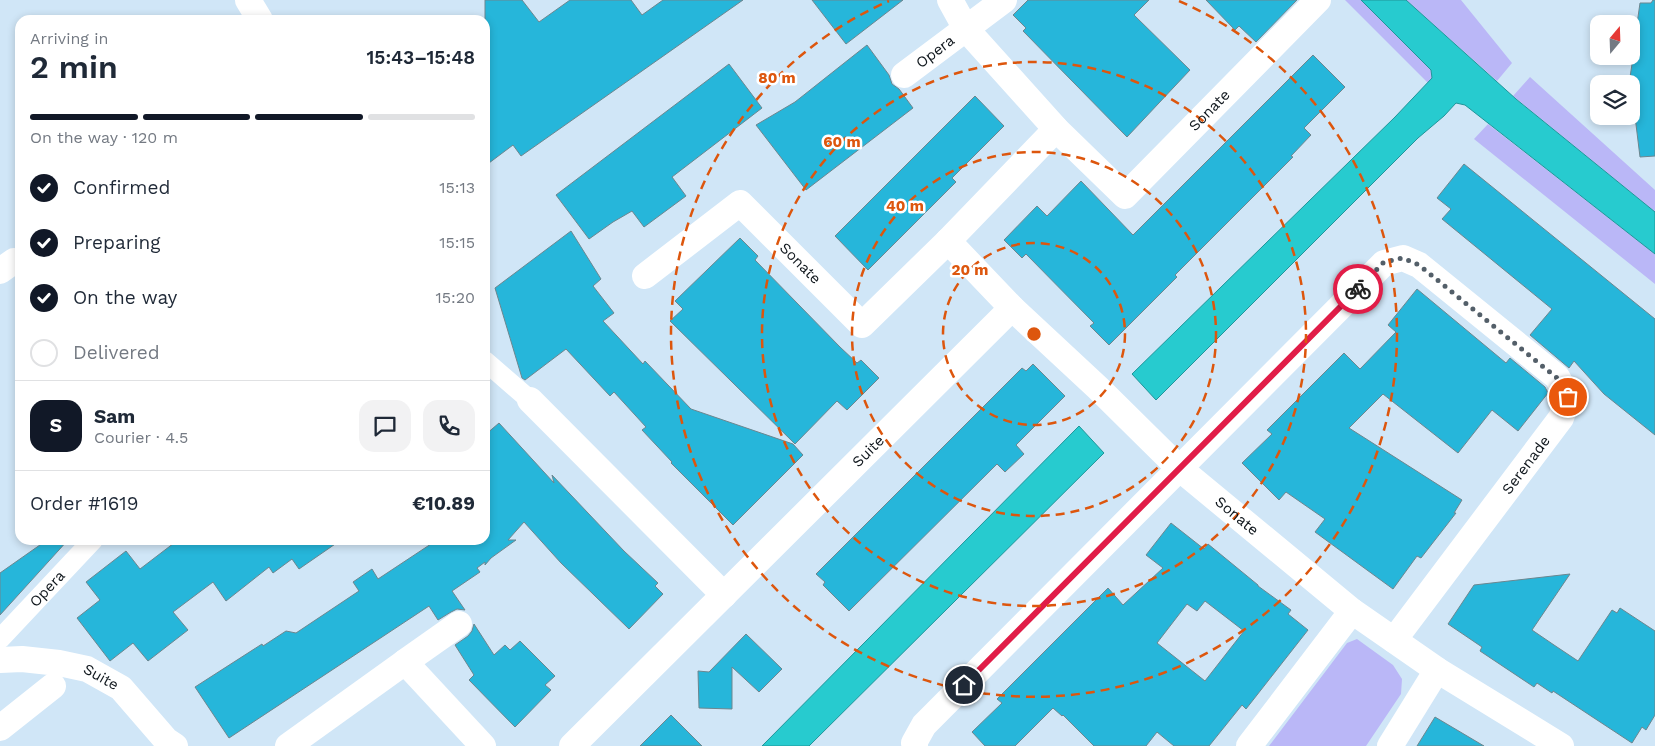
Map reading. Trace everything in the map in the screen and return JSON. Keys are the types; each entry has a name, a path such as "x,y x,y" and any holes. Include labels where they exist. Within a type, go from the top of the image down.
{"street":[{"path":"248,0 257,15"},
{"name":"Opera","path":"950,0 966,29"},
{"name":"Opera","path":"904,75 1004,0"},
{"name":"Sonate","path":"966,29 1056,129 1126,196 1318,0"},
{"name":"Sonate","path":"645,276 740,203 862,325 948,241 1056,129"},
{"name":"Sonate","path":"948,241 1012,308 1098,388 1179,468 1352,611 1437,670 1561,746"},
{"name":"Serenade","path":"915,746 914,743 924,725 1384,262 1403,258 1419,265 1557,378 1568,397 1561,418 1394,640"},
{"name":"Suite","path":"572,746 1012,308"},
{"path":"490,365 530,400 724,595"},
{"name":"Opera","path":"0,639 88,545"},
{"path":"1250,746 1352,611"},
{"path":"288,746 460,624"},
{"name":"Suite","path":"0,660 22,659 88,669 121,688 166,740 175,746"},
{"path":"405,662 484,746"},
{"path":"1390,746 1437,670"},
{"path":"0,728 53,686"}],"shaded area":[{"path":"1345,0 1361,0 1431,70 1432,78 1428,83"},
{"path":"1361,0 1406,0 1516,99 1655,212 1655,254 1465,105 1456,103 1418,138 1156,400 1132,374 1395,117 1432,78 1431,70"},
{"path":"1406,0 1461,0 1512,63 1497,81"},
{"path":"1530,77 1655,190 1655,212 1513,96"},
{"path":"1488,124 1655,254 1655,284 1474,139"},
{"path":"1079,426 1104,453 809,746 762,746"},
{"path":"1357,639 1393,665 1402,679 1401,694 1366,746 1269,746 1347,643"}],"building":[{"path":"485,0 522,0 539,22 570,0 631,0 642,15 663,0 743,0 521,156 513,145 490,162 490,15 485,15"},
{"path":"812,0 903,0 846,44"},
{"path":"1028,0 1149,0 1134,15 1190,70 1127,137 1023,31 1026,28 1013,15"},
{"path":"1206,0 1297,0 1256,42 1239,26 1235,30"},
{"path":"1655,0 1655,156 1640,157 1636,125 1640,125 1640,75 1630,75 1632,65 1640,65 1640,15 1638,15 1640,3 1651,3"},
{"path":"867,45 889,75 892,84 899,89 913,108 806,190 756,125 795,102"},
{"path":"1313,55 1345,87 1304,128 1311,135 1291,156 1293,157 1175,275 1177,277 1109,345 1090,326 1094,323 1026,254 1022,258 1004,240 1037,206 1047,216 1081,181 1133,235"},
{"path":"729,64 762,108 672,177 686,196 644,227 632,211 589,239 556,195"},
{"path":"975,96 1004,126 952,178 956,182 868,270 835,236"},
{"path":"1464,164 1655,319 1655,435 1604,394 1574,361 1569,368 1530,335 1552,309 1442,219 1451,209 1437,198"},
{"path":"571,231 601,279 593,286 614,313 603,321 643,364 645,361 691,409 793,444 803,455 733,525 671,463 642,430 646,427 614,392 610,396 566,349 525,380 522,378 495,288"},
{"path":"740,238 758,256 755,260 840,347 857,363 861,360 879,378 847,410 837,401 795,444 670,321 683,309 675,301"},
{"path":"1417,289 1506,363 1510,358 1545,387 1548,393 1518,431 1492,410 1458,453 1383,394 1349,428 1462,500 1454,513 1456,513 1421,558 1417,556 1393,589 1315,532 1325,519 1286,492 1279,500 1242,463 1272,434 1267,430 1344,353 1360,369 1396,332 1388,325"},
{"path":"1033,364 1065,396 1016,445 1024,454 1005,472 997,464 849,611 823,585 825,582 816,574 1022,368 1026,371"},
{"path":"499,423 554,483 552,475 624,551 658,583 655,586 663,594 629,629 561,563 524,522 508,540 516,540 491,558 485,565 485,562 477,568 480,572 452,591 465,610 457,609 438,620 429,606 229,738 195,687 262,644 263,646 286,631 296,633 359,591 353,582 372,569 378,579 429,545 490,545 490,431"},
{"path":"1171,523 1204,549 1208,544 1258,586 1291,610 1288,614 1308,630 1246,709 1242,705 1209,746 1174,746 1157,732 1146,746 1094,746 1063,715 1053,708 1015,746 985,746 972,732 1002,703 997,699 1108,588 1123,605 1163,568 1146,555","holes":["1205,601 1244,631 1205,681 1157,643 1187,604 1197,611"]},
{"path":"40,545 63,545 0,615 0,573"},
{"path":"171,545 334,545 299,569 292,559 273,573 269,567 226,601 213,582 173,612 188,630 148,661 133,643 110,661 77,618 100,600 86,582 126,551 140,569"},
{"path":"1570,574 1532,630 1554,645 1578,661 1612,610 1617,613 1620,608 1655,631 1655,715 1646,730 1642,727 1632,743 1553,691 1552,693 1537,683 1534,687 1480,651 1482,647 1448,624 1474,585"},
{"path":"474,624 494,655 505,645 510,650 520,641 555,676 545,685 551,690 515,727 469,680 474,675 455,645 468,636"},
{"path":"746,634 782,669 759,692 732,667 732,709 699,708 698,671 709,672"},
{"path":"671,715 702,746 640,746"},
{"path":"1435,717 1484,746 1417,746"}],"way so far":[{"path":"1358,289 1384,262 1403,258 1419,265 1557,378 1568,397"}],"route":[{"path":"964,685 1358,289"}]}
